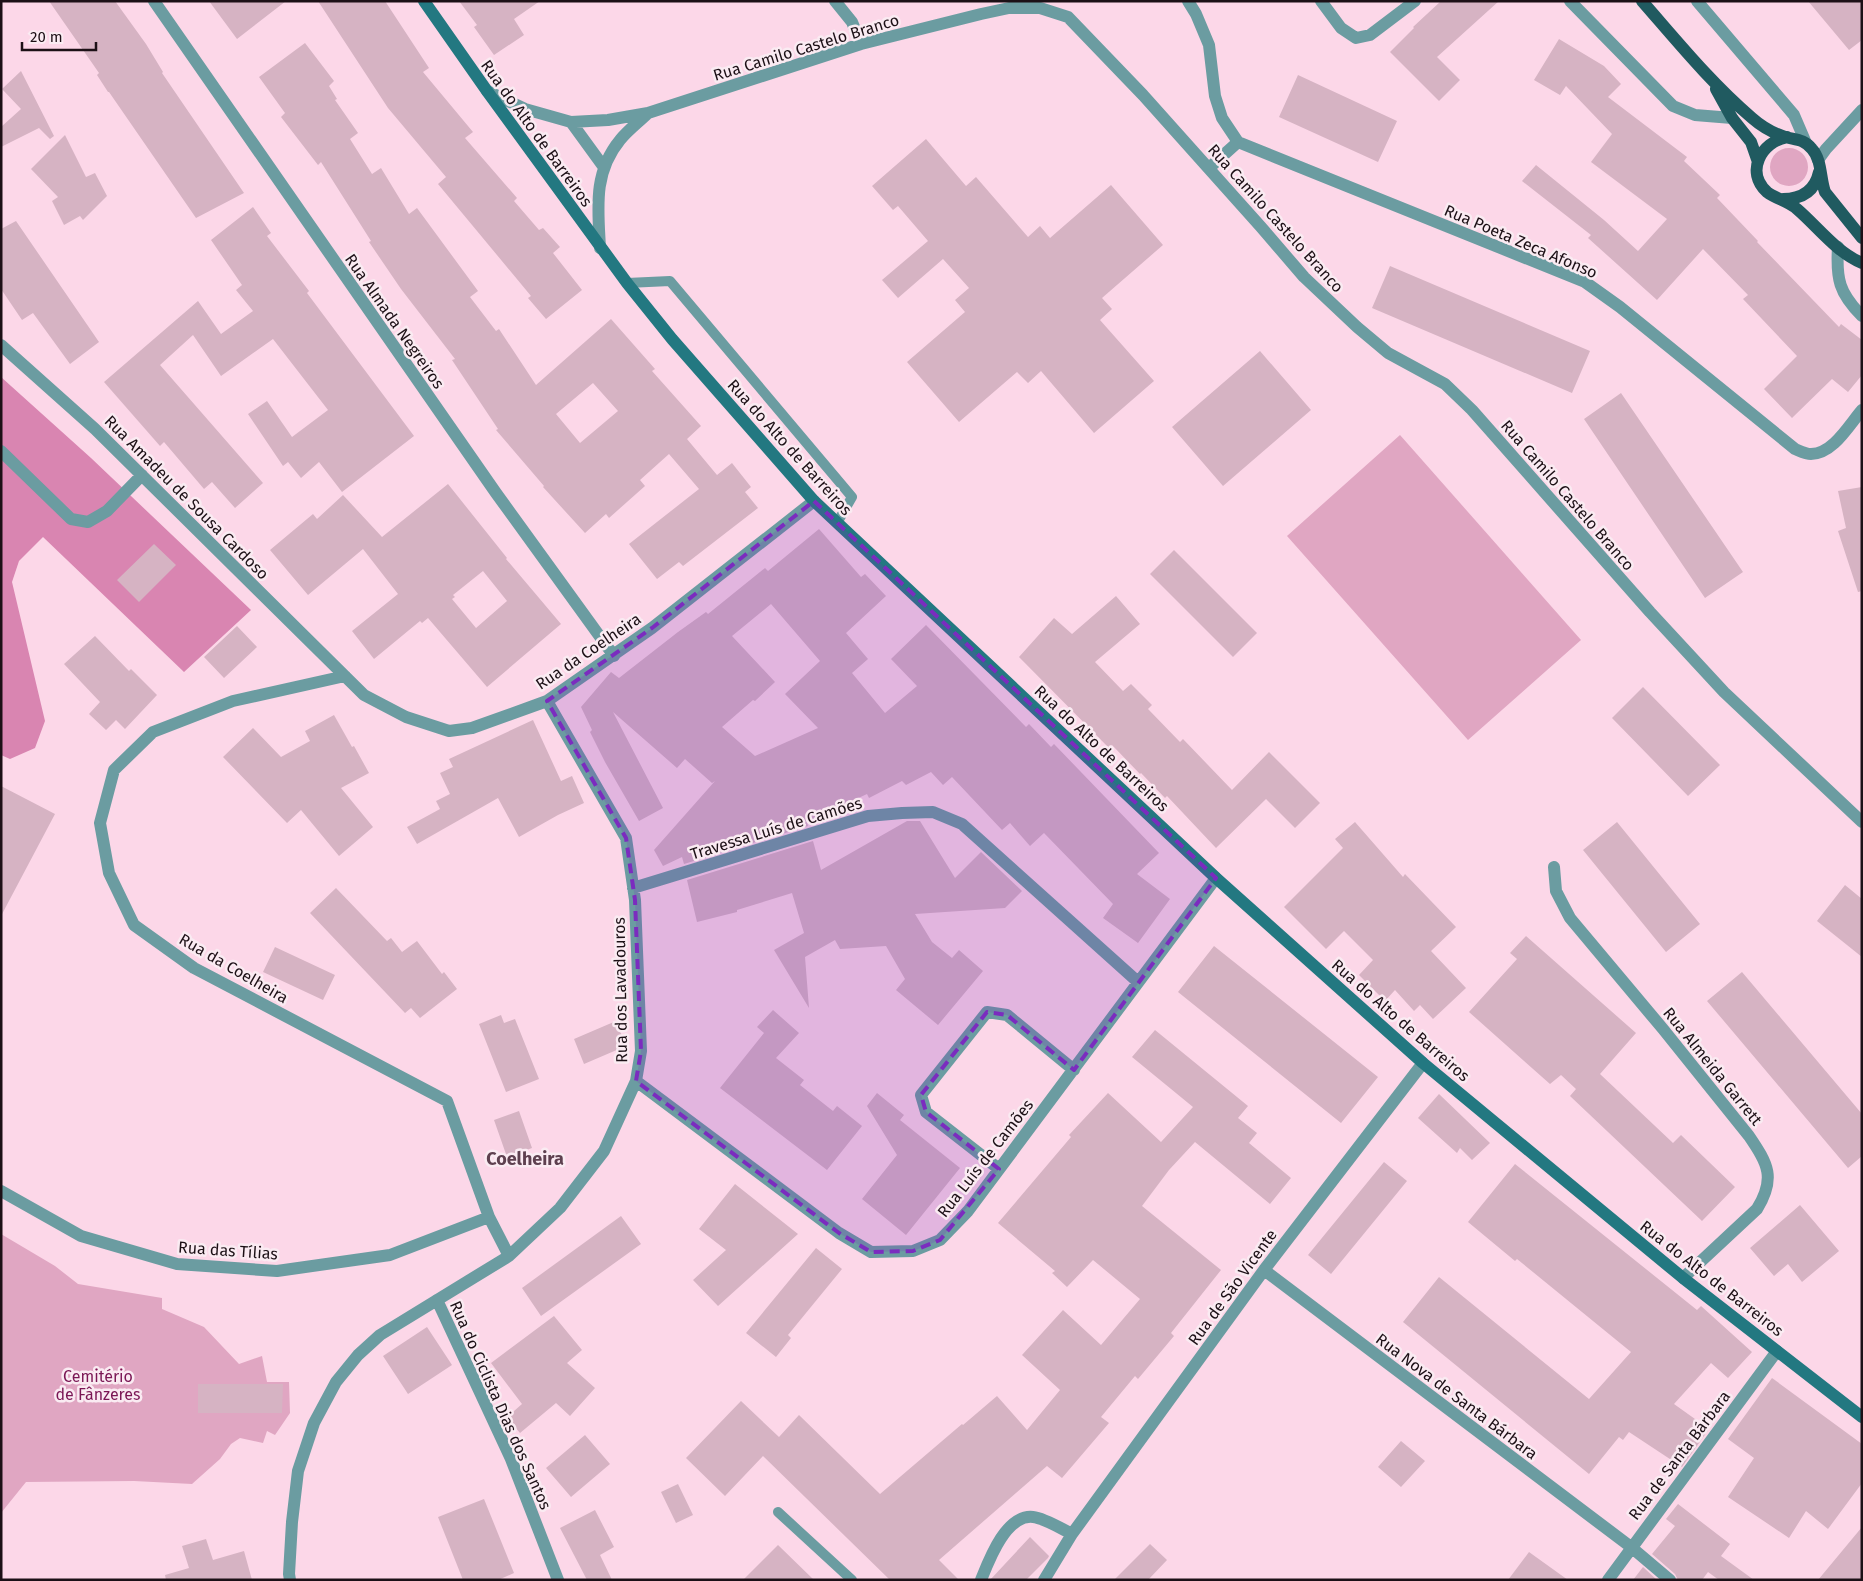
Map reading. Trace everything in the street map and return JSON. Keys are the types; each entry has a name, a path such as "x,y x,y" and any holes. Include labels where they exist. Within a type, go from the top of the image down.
{"main road":[{"path":"1642,1 1710,78 1753,119 1773,132 1808,144 1819,165 1825,192 1860,234"},
{"path":"1710,78 1732,118 1751,142 1758,162"},
{"path":"1787,137 1777,139 1761,152 1757,172 1763,186 1774,197 1783,200 1797,209 1850,258 1862,263"},
{"path":"1783,200 1794,200 1804,196 1812,189 1817,180 1819,165"}],"street":[{"name":"Rua Almada Negreiros","path":"154,1 490,485 614,656"},
{"name":"Rua do Alto de Barreiros","path":"424,1 627,283 672,339 814,501 1216,878 1423,1062 1683,1278 1862,1417"},
{"path":"835,1 852,22 861,44"},
{"path":"1188,1 1196,14 1209,45 1215,96 1222,118 1238,142 1208,168"},
{"path":"1321,1 1341,28 1356,38 1370,35 1415,1"},
{"path":"1570,1 1673,106 1695,115 1732,118"},
{"path":"1697,1 1794,115 1808,144 1818,148 1826,146 1862,110"},
{"name":"Rua Camilo Castelo Branco","path":"487,91 525,109 571,122 608,120 648,113 861,44 1009,8 1040,8 1068,17 1143,95 1304,277 1357,327 1388,352 1445,384 1472,410 1650,612 1724,692 1862,822"},
{"name":"Rua Camilo Castelo Branco","path":"600,248 597,197 603,166 620,140 648,113"},
{"path":"1787,137 1796,125 1794,115"},
{"path":"571,122 603,166"},
{"path":"1819,165 1839,135"},
{"name":"Rua Poeta Zeca Afonso","path":"1238,142 1585,282 1620,307 1795,449 1811,454 1827,450 1862,410"},
{"path":"1838,247 1838,276 1844,295 1862,316"},
{"name":"Rua Amadeu de Sousa Cardoso","path":"1,346 95,429 346,676"},
{"path":"1,451 71,519 88,522 107,511 142,475"},
{"name":"Rua da Coelheira","path":"509,1256 489,1217 447,1101 194,968 134,925 109,873 100,823 114,770 154,732 233,701 346,676 364,695 406,717 449,731 472,728 547,701 652,628 814,501"},
{"name":"Rua dos Lavadouros","path":"509,1256 560,1208 604,1151 636,1081 641,1051 633,888 626,838 547,701"},
{"name":"Travessa Luís de Camões","path":"633,888 868,816 934,812 962,824 1138,982"},
{"name":"Rua Almeida Garrett","path":"1554,867 1556,891 1570,918 1749,1136 1759,1151 1766,1167 1768,1182 1766,1194 1758,1209 1683,1278"},
{"name":"Rua Luís de Camões","path":"636,1081 840,1233 871,1252 913,1251 940,1240 968,1211 1216,878"},
{"path":"999,1169 926,1112 921,1095 987,1012 1007,1015 1074,1070"},
{"name":"Rua de São Vicente","path":"1044,1580 1072,1534 1264,1270 1423,1062"},
{"name":"Rua das Tílias","path":"1,1191 81,1236 177,1264 278,1271 390,1255 489,1217"},
{"path":"290,1580 292,1522 298,1471 314,1423 336,1382 358,1355 380,1335 509,1256"},
{"name":"Rua Nova de Santa Bárbara","path":"1264,1270 1631,1547 1670,1580"},
{"name":"Rua do Ciclista Dias dos Santos","path":"437,1300 511,1459 558,1580"},
{"name":"Rua de Santa Bárbara","path":"1608,1580 1777,1351"},
{"path":"981,1580 996,1544 1015,1522 1024,1517 1034,1517 1072,1534"}],"lane":[{"path":"627,283 670,281 852,497 837,523"},
{"path":"778,1512 852,1580"}],"highlighted area":[{"path":"814,501 1216,878 1074,1070 1007,1015 987,1012 921,1095 926,1112 999,1169 940,1240 913,1251 871,1252 839,1233 636,1081 641,1051 635,900 626,838 547,701 652,628"}],"green space":[{"path":"1789,148 1803,153 1808,167 1803,181 1789,186 1775,181 1770,167 1775,153"},
{"path":"1400,435 1581,640 1468,740 1287,536"},
{"name":"Cemitério de Fânzeres","path":"1,1234 55,1266 78,1284 162,1298 162,1309 204,1327 239,1364 262,1356 267,1382 289,1382 290,1413 275,1435 267,1431 263,1443 240,1438 231,1444 220,1459 192,1484 134,1481 26,1482 1,1513"}],"shaded area":[{"path":"1,377 91,458 251,610 184,672 43,537 19,561 12,582 45,721 35,748 10,759 1,755"}],"building":[{"path":"49,1 115,1 146,44 162,73 244,193 196,218 108,92 97,75 99,73"},
{"path":"209,1 286,1 237,39"},
{"path":"318,1 385,1 429,68 423,72 473,132 465,138 517,198 514,201 539,230 543,228 560,247 553,253 582,290 546,319 528,298 531,296 438,184 446,177 388,108"},
{"path":"459,1 540,1 514,19 524,35 494,55 474,27 477,25"},
{"path":"1441,1 1499,1 1437,57 1460,80 1439,101 1390,52"},
{"path":"1808,1 1862,1 1862,40 1849,50"},
{"path":"1559,39 1604,66 1621,84 1608,97 1687,157 1684,161 1720,195 1717,198 1757,242 1839,327 1841,324 1862,340 1862,375 1848,392 1832,379 1792,418 1764,389 1797,356 1743,299 1748,295 1703,249 1657,300 1588,238 1591,235 1522,181 1536,165 1604,220 1638,251 1667,219 1591,162 1612,134 1566,86 1560,95 1534,80"},
{"path":"305,43 334,81 329,86 337,99 335,100 358,133 350,139 372,174 381,168 409,214 417,208 478,291 470,297 496,331 499,329 536,385 611,319 655,369 652,371 701,426 687,439 717,475 732,463 751,487 745,492 758,508 683,566 679,562 657,579 629,544 699,489 669,454 640,480 645,486 609,518 606,514 585,533 543,487 496,430 498,429 452,360 455,359 401,289 369,242 371,241 321,162 318,165 281,117 285,113 259,77","holes":["593,383 618,411 580,443 556,414"]},
{"path":"21,71 54,136 50,139 39,128 1,147 1,127 21,109 2,89"},
{"path":"1298,75 1397,121 1378,162 1279,117"},
{"path":"65,135 86,177 95,173 107,196 83,220 80,216 64,225 52,201 58,197 31,169"},
{"path":"926,139 966,186 976,177 1028,237 1040,226 1050,238 1111,185 1163,245 1102,298 1112,309 1100,320 1154,381 1094,433 1041,371 1028,383 1017,372 959,422 907,362 965,312 955,300 969,288 943,259 898,298 882,280 928,241 898,206 893,210 872,186"},
{"path":"253,207 271,233 267,236 309,291 307,293 414,436 342,492 319,462 301,478 288,462 283,466 248,414 267,401 292,437 328,410 273,339 221,376 193,335 160,365 263,483 235,508 212,482 204,489 164,442 160,446 104,382 198,301 221,334 253,311 236,290 242,285 211,240"},
{"path":"16,221 99,342 70,364 33,313 22,320 1,289 1,229"},
{"path":"1390,266 1590,351 1572,393 1372,308"},
{"path":"1260,351 1311,410 1223,486 1172,427"},
{"path":"1621,393 1743,572 1705,598 1584,419"},
{"path":"448,484 506,559 561,624 487,687 428,618 422,623 420,621 374,659 352,631 398,594 363,549 308,595 270,550 313,514 317,519 343,495 382,537","holes":["483,571 507,601 476,628 452,599 455,597 453,595"]},
{"path":"1862,487 1862,591 1858,592 1838,531 1846,528 1838,491"},
{"path":"819,529 861,577 865,574 886,596 846,633 868,659 852,673 885,713 917,686 891,659 926,625 1026,727 1029,724 1051,747 1054,744 1159,853 1137,874 1170,899 1138,943 1103,918 1113,904 1044,833 1030,846 1010,823 1002,830 952,777 943,785 931,772 906,785 902,781 869,798 867,794 807,822 808,826 684,864 682,857 663,866 654,850 715,781 712,783 685,759 677,768 613,712 663,808 639,821 605,762 590,732 592,730 581,707 611,672 619,678 678,632 706,612 708,614 765,568 768,571","holes":["771,604 820,661 785,694 818,728 755,756 722,727 753,700 755,701 775,682 732,636"]},
{"path":"154,544 176,565 139,602 117,580"},
{"path":"1174,550 1257,633 1233,657 1150,574"},
{"path":"1116,596 1140,624 1095,662 1123,691 1131,684 1152,705 1148,709 1180,742 1183,739 1232,790 1269,752 1320,803 1295,828 1266,799 1216,848 1167,796 1165,798 1112,745 1109,748 1019,657 1054,618 1072,634"},
{"path":"237,626 257,647 224,678 204,657"},
{"path":"95,636 129,671 131,669 157,695 125,729 116,720 106,730 89,714 100,702 64,664"},
{"path":"1643,687 1720,765 1688,796 1612,718"},
{"path":"334,715 369,773 341,788 373,827 339,856 301,810 287,823 223,757 253,728 281,757 310,741 305,731"},
{"path":"533,720 561,781 572,776 584,803 519,837 498,798 417,844 407,827 440,809 436,801 450,794 440,773 453,767 449,759"},
{"path":"1,786 55,814 1,916"},
{"path":"907,821 920,821 955,878 981,852 1022,891 1005,908 915,914 932,942 952,958 959,950 983,971 938,1025 896,990 905,979 886,946 840,949 835,940 805,957 809,1008 774,950 804,933 792,893 737,910 737,912 697,922 687,880 813,841 821,870"},
{"path":"1355,822 1403,877 1405,874 1456,927 1431,951 1466,988 1433,1019 1420,1005 1414,1011 1395,990 1385,1001 1359,975 1373,960 1344,931 1326,949 1284,907 1343,848 1335,839"},
{"path":"1617,822 1700,924 1666,952 1583,850"},
{"path":"1845,885 1862,899 1862,957 1817,921"},
{"path":"336,888 387,941 391,938 402,952 417,941 442,974 444,972 457,989 420,1018 411,1008 405,1013 310,913"},
{"path":"1526,936 1636,1033 1600,1074 1673,1143 1681,1135 1735,1187 1702,1221 1570,1096 1576,1089 1561,1075 1550,1084 1469,1012 1517,959 1510,953"},
{"path":"1214,946 1378,1077 1341,1123 1178,992"},
{"path":"275,947 335,975 323,1000 263,972"},
{"path":"1742,972 1862,1114 1862,1156 1848,1168 1707,1001"},
{"path":"773,1010 799,1033 776,1058 804,1080 800,1085 833,1111 837,1106 862,1126 827,1170 720,1088 764,1033 757,1027"},
{"path":"501,1015 504,1023 515,1019 539,1079 506,1092 479,1024"},
{"path":"616,1021 626,1046 584,1064 574,1039"},
{"path":"1155,1030 1248,1106 1238,1118 1257,1133 1249,1143 1291,1178 1270,1204 1195,1142 1169,1170 1142,1206 1221,1270 1171,1333 1174,1336 1138,1379 1135,1376 1101,1417 1109,1423 1062,1478 1047,1466 939,1560 959,1580 890,1580 763,1456 725,1496 686,1458 741,1401 779,1437 799,1415 880,1494 997,1396 1027,1430 1060,1390 1022,1355 1063,1310 1101,1345 1140,1299 1093,1260 1067,1287 1052,1273 1055,1271 998,1223 1071,1137 1069,1135 1108,1093 1161,1142 1193,1107 1132,1057"},
{"path":"877,1093 904,1115 900,1120 960,1168 906,1235 862,1199 897,1155 867,1106"},
{"path":"1439,1094 1490,1143 1472,1160 1460,1148 1457,1153 1418,1118"},
{"path":"519,1111 532,1148 507,1157 494,1120"},
{"path":"1384,1162 1407,1181 1331,1274 1308,1255"},
{"path":"1515,1164 1697,1310 1701,1306 1752,1352 1728,1378 1711,1363 1674,1404 1709,1429 1682,1467 1629,1432 1623,1440 1619,1437 1589,1474 1403,1322 1439,1277 1589,1399 1631,1352 1517,1259 1515,1261 1468,1222"},
{"path":"735,1184 798,1234 718,1306 693,1280 726,1250 699,1229"},
{"path":"1800,1205 1839,1251 1802,1282 1788,1264 1774,1276 1750,1248"},
{"path":"621,1216 641,1244 541,1316 522,1288"},
{"path":"816,1248 842,1269 788,1335 791,1338 776,1357 746,1333"},
{"path":"554,1316 582,1350 567,1363 595,1388 570,1416 556,1403 520,1433 507,1417 522,1404 491,1363"},
{"path":"427,1327 452,1365 408,1394 383,1356"},
{"path":"1772,1378 1862,1444 1862,1483 1828,1529 1806,1511 1789,1538 1728,1497 1754,1458 1728,1439"},
{"path":"198,1384 283,1384 282,1413 198,1413"},
{"path":"585,1435 610,1464 571,1497 546,1468"},
{"path":"1401,1441 1425,1461 1401,1487 1378,1467"},
{"path":"678,1484 693,1515 676,1523 661,1492"},
{"path":"484,1499 514,1573 498,1580 463,1580 438,1517"},
{"path":"1678,1504 1730,1544 1721,1556 1754,1580 1719,1580 1708,1572 1702,1580 1678,1580 1675,1574 1652,1554 1675,1526 1666,1519"},
{"path":"595,1510 614,1547 600,1555 612,1580 587,1580 560,1528"},
{"path":"1862,1527 1862,1580 1818,1580"},
{"path":"1030,1537 1049,1556 1048,1558 1026,1580 990,1580"},
{"path":"206,1539 213,1560 244,1551 252,1580 166,1580 165,1575 189,1568 182,1546"},
{"path":"1150,1544 1167,1560 1148,1580 1114,1580"},
{"path":"778,1545 814,1580 743,1580"},
{"path":"1529,1552 1568,1580 1508,1580"},
{"path":"1643,1567 1657,1580 1633,1580"}],"district":[{"name":"Coelheira","path":"525,1159"}]}
